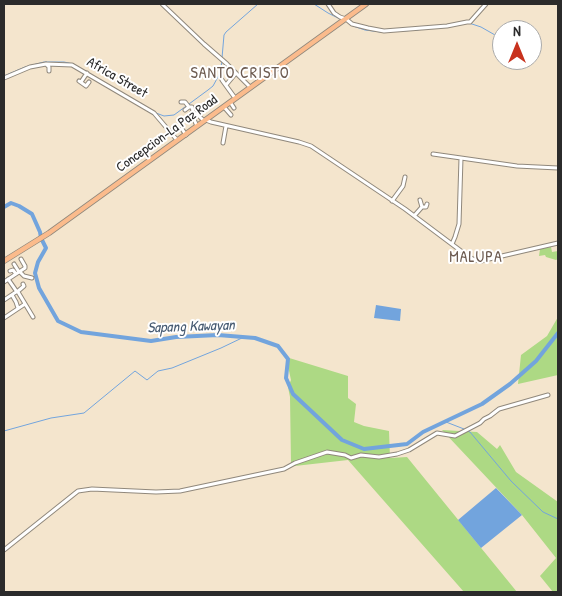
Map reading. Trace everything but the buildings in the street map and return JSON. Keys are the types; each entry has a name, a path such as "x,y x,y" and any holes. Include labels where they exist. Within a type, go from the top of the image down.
{"main road":[{"name":"Concepcion-La Paz Road","path":"4,262 46,235 366,4"}],"street":[{"path":"162,4 250,87"},
{"path":"328,4 334,14 346,18 356,25 379,31 447,26 470,22 486,4"},
{"path":"46,64 49,67 49,71"},
{"name":"Africa Street","path":"5,77 46,64 72,65 154,113 177,141"},
{"path":"87,73 80,82 86,86 89,82"},
{"path":"226,85 236,73"},
{"path":"5,77 11,78"},
{"path":"222,80 233,100 234,108"},
{"path":"181,102 185,102 188,106 192,107 192,115 198,126"},
{"path":"185,110 188,106"},
{"path":"224,107 231,115"},
{"path":"192,112 205,121 268,134 311,146 414,216 469,257 481,261 558,243"},
{"path":"223,144 226,126"},
{"path":"182,129 186,134"},
{"path":"433,154 517,166 558,168"},
{"path":"452,244 459,224 461,158"},
{"path":"392,201 404,186 405,177"},
{"path":"420,200 422,207"},
{"path":"414,216 427,204"},
{"path":"4,282 25,267 21,259"},
{"path":"14,264 18,273"},
{"path":"10,271 13,270 32,278"},
{"path":"8,279 33,317"},
{"path":"4,300 18,292 24,286 23,284"},
{"path":"12,295 18,308"},
{"path":"4,318 25,304"},
{"path":"4,550 78,491 180,491 284,469 295,463 327,452 351,458 397,454 408,451 437,433 455,436 480,423 499,410 548,395"}],"green space":[{"path":"551,247 552,252 558,251 558,259 546,257 545,255 539,256 540,249"},
{"path":"558,317 558,375 518,384 521,355 547,336"},
{"path":"286,357 348,376 348,398 356,404 354,422 389,431 390,458 407,457 517,592 464,592 348,460 286,467 291,463 290,397 288,387 291,380"},
{"path":"442,430 477,432 497,449 500,445 516,472 558,502 558,592 553,592 540,576 556,558 522,515"}],"water":[{"path":"376,305 401,309 400,321 374,318"},
{"path":"496,488 522,515 481,548 458,520"}],"waterway":[{"path":"222,58 224,35 258,4"},
{"path":"314,4 340,19"},
{"path":"469,23 492,33"},
{"path":"353,26 381,32"},
{"path":"402,31 418,30"},
{"path":"4,76 25,67 44,62 73,64"},
{"path":"156,113 164,116 174,115 208,90 213,86 219,75 222,62"},
{"name":"Sapang Kawayan","path":"4,207 11,203 32,214 46,248 38,262 35,273 39,288 58,321 81,332 151,341 176,337 218,335 255,338 278,346 288,359 286,378 293,394 342,440 364,449 407,444 423,432 482,404 510,384 536,361 558,333"},
{"path":"4,431 51,418 84,413 135,371 147,380 158,371 172,368 244,337"},
{"path":"446,422 464,429"},
{"path":"467,431 470,432 511,481 543,512 558,519"}],"district":[{"name":"SANTO CRISTO","path":"240,74"},
{"name":"MALUPA","path":"476,258"}]}
